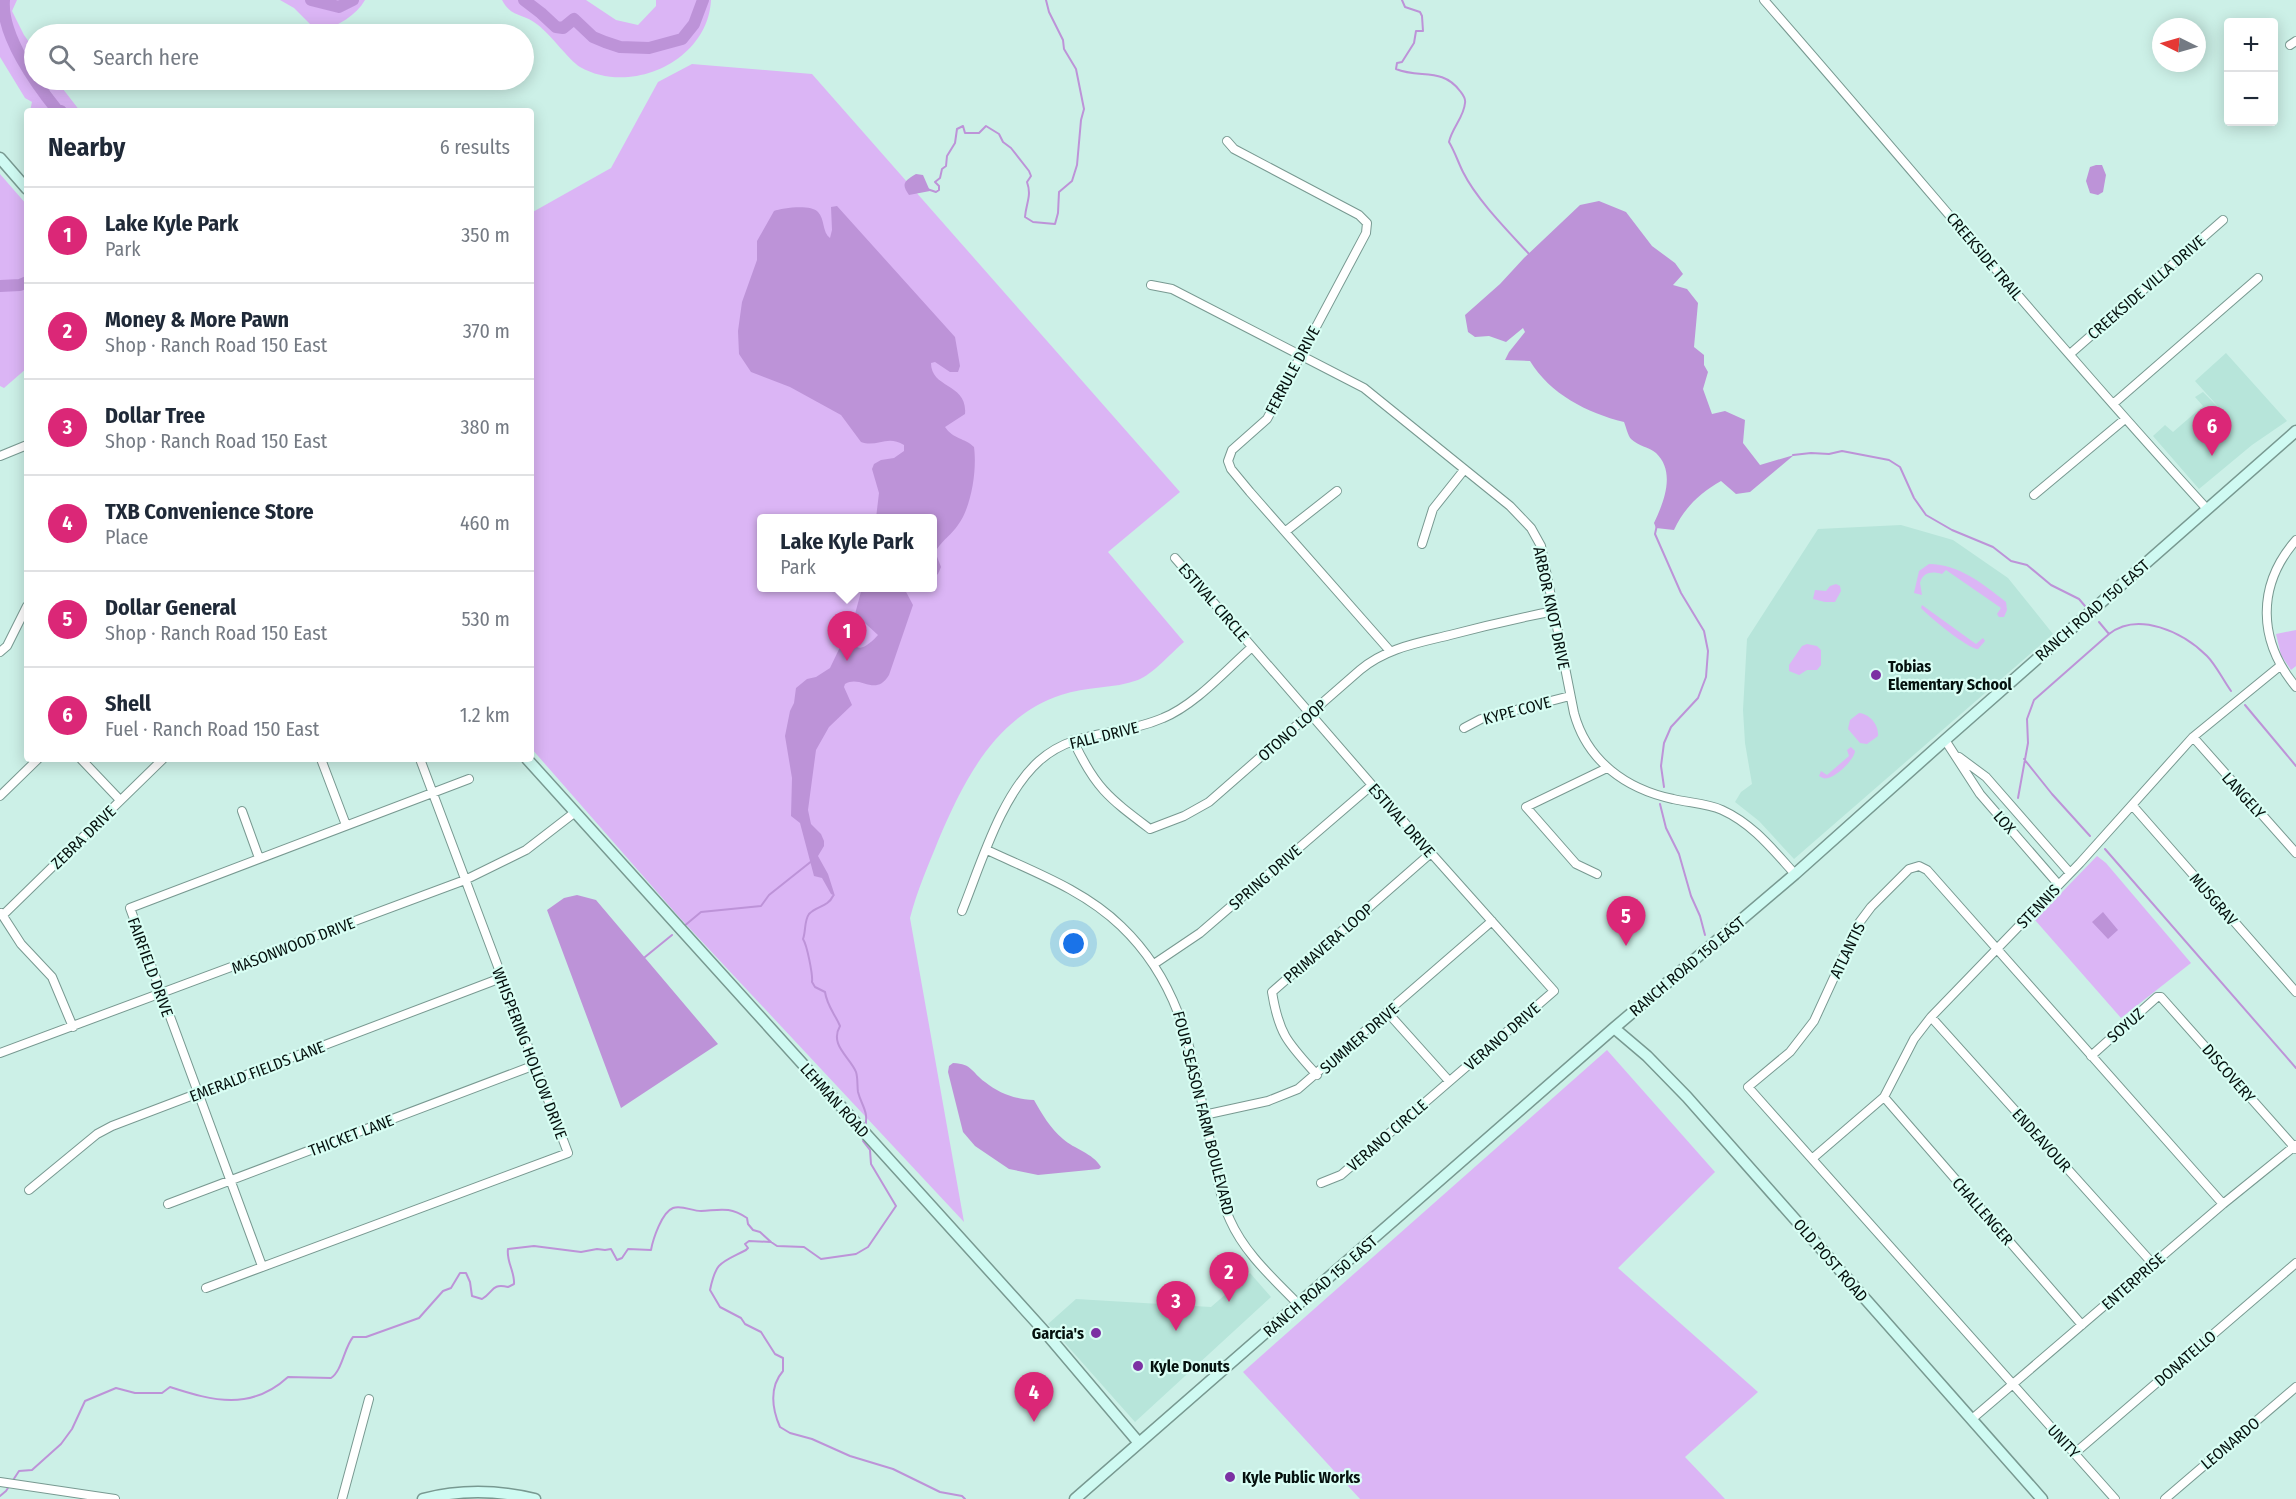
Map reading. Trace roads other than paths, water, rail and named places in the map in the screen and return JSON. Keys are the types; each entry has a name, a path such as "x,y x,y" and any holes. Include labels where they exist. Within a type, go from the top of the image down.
{"main road":[{"path":"0,158 24,186"},
{"name":"RANCH ROAD 150 EAST","path":"1075,1499 1614,1028 1795,874 2296,431"},
{"name":"LEHMAN ROAD","path":"530,762 1046,1332 1139,1443"},
{"name":"OLD POST ROAD","path":"1614,1028 1647,1056 1688,1097 2042,1499"},
{"path":"423,1499 453,1492 482,1490 507,1492 535,1499"}],"street":[{"name":"CREEKSIDE TRAIL","path":"1764,0 2125,419 2207,509"},
{"name":"FERRULE DRIVE","path":"1227,141 1234,149 1359,215 1367,223 1366,233 1266,419 1232,450 1228,457 1230,469 1390,651"},
{"name":"CREEKSIDE VILLA DRIVE","path":"2070,354 2223,220"},
{"path":"2113,404 2258,278"},
{"name":"ARBOR KNOT DRIVE","path":"1151,285 1172,289 1369,391 1510,506 1531,528 1540,546 1570,696 1579,730 1594,754 1624,781 1644,791 1709,805 1733,816 1760,836 1795,874"},
{"path":"2034,495 2125,419"},
{"path":"0,456 24,446"},
{"path":"1422,544 1433,509 1464,470"},
{"path":"1286,531 1337,491"},
{"path":"2296,540 2284,554 2276,569 2267,602 2269,637 2280,666 2296,687"},
{"name":"ESTIVAL CIRCLE","path":"1176,558 1252,646"},
{"name":"OTONO LOOP","path":"1073,740 1083,763 1101,789 1150,829 1184,816 1209,802 1367,664 1390,651 1498,622 1554,611"},
{"path":"0,652 7,646 24,612"},
{"name":"ESTIVAL DRIVE","path":"1252,646 1431,854 1554,991"},
{"name":"FALL DRIVE","path":"962,911 1005,808 1023,778 1048,754 1073,740 1146,725 1173,713 1189,703 1252,646"},
{"name":"STENNIS","path":"1813,1158 1884,1097 1914,1039 1931,1017 2070,873 2193,737 2280,666"},
{"name":"KYPE COVE","path":"1464,728 1480,719 1570,696"},
{"name":"LANGELY","path":"2193,737 2296,853"},
{"name":"LOX","path":"1945,740 1958,756 1986,777 2070,873"},
{"name":"LOX","path":"1958,756 1965,772 1980,794 2058,884"},
{"path":"0,796 35,762"},
{"path":"84,762 120,800"},
{"name":"ZEBRA DRIVE","path":"1,913 160,762"},
{"path":"322,762 346,825"},
{"name":"WHISPERING HOLLOW DRIVE","path":"206,1288 568,1153 421,762"},
{"path":"1597,874 1576,864 1526,807 1607,768"},
{"name":"FAIRFIELD DRIVE","path":"262,1266 129,908 469,778"},
{"name":"SPRING DRIVE","path":"1154,964 1200,933 1372,784"},
{"name":"MUSGRAV","path":"2132,805 2296,992"},
{"path":"242,811 259,858"},
{"name":"MASONWOOD DRIVE","path":"0,1053 465,880 526,850 574,813"},
{"name":"FOUR SEASON FARM BOULEVARD","path":"987,850 1065,886 1095,905 1125,930 1154,964 1171,994 1184,1026 1220,1191 1235,1230 1247,1249 1299,1305"},
{"name":"PRIMAVERA LOOP","path":"1317,1075 1283,1034 1275,1014 1272,992 1431,854"},
{"name":"ATLANTIS","path":"2011,1385 1748,1087 1790,1052 1814,1021 1859,923 1871,907 1909,869 1919,864 1927,870 2223,1203"},
{"path":"1,913 21,944 52,977 73,1027"},
{"name":"SUMMER DRIVE","path":"1204,1115 1280,1097 1298,1089 1317,1075 1492,921"},
{"name":"EMERALD FIELDS LANE","path":"29,1190 98,1134 112,1126 501,978"},
{"name":"VERANO DRIVE","path":"1449,1081 1554,991"},
{"name":"SOYUZ","path":"2091,1056 2157,997 2161,997"},
{"name":"DISCOVERY","path":"2161,997 2295,1147"},
{"path":"1388,1013 1449,1081"},
{"name":"ENDEAVOUR","path":"1931,1017 2153,1264"},
{"name":"THICKET LANE","path":"168,1204 534,1065"},
{"name":"VERANO CIRCLE","path":"1321,1183 1341,1175 1449,1081"},
{"name":"CHALLENGER","path":"1884,1097 2082,1325"},
{"name":"ENTERPRISE","path":"1972,1419 2223,1203 2295,1147"},
{"name":"DONATELLO","path":"2075,1453 2296,1263"},
{"name":"UNITY","path":"2011,1385 2115,1499"},
{"name":"LEONARDO","path":"2165,1499 2296,1387"},
{"path":"342,1499 369,1399"},
{"path":"1,1482 67,1496 115,1499"}],"waterway":[{"path":"4,0 8,28 24,62"},
{"path":"311,0 339,7 353,0"},
{"path":"524,0 556,27 563,28 574,19 593,37 605,42 620,47 649,48 682,39 694,24 703,0"},
{"path":"927,189 936,192 939,190 935,182 940,178 942,169 946,166 947,156 955,143 957,129 963,126 965,133 979,133 986,126 999,134 1003,142 1011,148 1029,171 1031,176 1027,182 1029,196 1025,217 1033,222 1055,224 1059,192 1072,181 1077,165 1084,109 1076,69 1064,49 1063,40 1049,12 1046,0"},
{"path":"1402,0 1405,7 1420,12 1423,31 1416,31 1414,43 1402,62 1397,63 1396,69 1446,79 1462,94 1465,100 1464,108 1449,142 1476,193 1529,254"},
{"path":"42,90 56,108"},
{"path":"0,286 24,283"},
{"path":"1793,455 1829,454 1842,451 1889,460 1900,467 1914,498 1926,515 1952,530 1993,547 2011,561 2027,565 2051,585 2079,599 2085,606"},
{"path":"1657,525 1655,534 1681,593 1704,631 1708,651 1706,677 1698,698 1671,727 1664,743 1661,766 1664,787"},
{"path":"2018,798 2028,743 2027,719 2034,700 2109,634 2099,622"},
{"path":"2109,634 2121,627 2133,624 2160,627 2173,632 2207,656 2231,691"},
{"path":"2245,705 2296,766"},
{"path":"2024,759 2090,836"},
{"path":"1660,804 1666,828 1679,854 1705,935"},
{"path":"2105,849 2296,1068"},
{"path":"683,927 701,912 761,906 769,895 813,860"},
{"path":"833,896 831,900 809,914 803,939 812,973 812,982 815,987 825,992 829,1006 840,1026 837,1033 839,1045 856,1072 858,1092 866,1113 865,1128"},
{"path":"645,957 672,935"},
{"path":"863,1141 870,1150 871,1164 896,1206 868,1247 856,1254 821,1259 804,1247 777,1246 771,1242 749,1241 745,1244 748,1248 746,1250 717,1268 710,1290 720,1307 761,1332 775,1354 783,1358 783,1371 776,1384 773,1398 780,1427 850,1456 893,1469 940,1492 962,1496 965,1499"},
{"path":"0,1496 19,1471 32,1470 61,1444 72,1429 85,1401 116,1388 135,1393 162,1393 170,1387 216,1399 246,1399 274,1388 288,1377 331,1378 338,1370 353,1337 366,1337 419,1318 443,1291 451,1288 460,1273 466,1273 472,1296 482,1299 495,1287 508,1287 514,1284 508,1249 534,1246 581,1252 611,1249 617,1260 622,1258 628,1249 651,1250 662,1220 669,1211 676,1207 698,1211 735,1212 747,1218 753,1230 760,1232 771,1242"}],"place":[{"name":"Shell","path":"2212,456"},
{"name":"Lake Kyle Park","path":"847,661"},
{"name":"Tobias Elementary School","path":"1876,675"},
{"name":"Dollar General","path":"1626,946"},
{"name":"Money & More Pawn","path":"1229,1302"},
{"name":"Dollar Tree","path":"1176,1331"},
{"name":"Garcia's","path":"1096,1333"},
{"name":"Kyle Donuts","path":"1138,1366"},
{"name":"TXB Convenience Store","path":"1034,1422"},
{"name":"Kyle Public Works","path":"1230,1477"}]}
